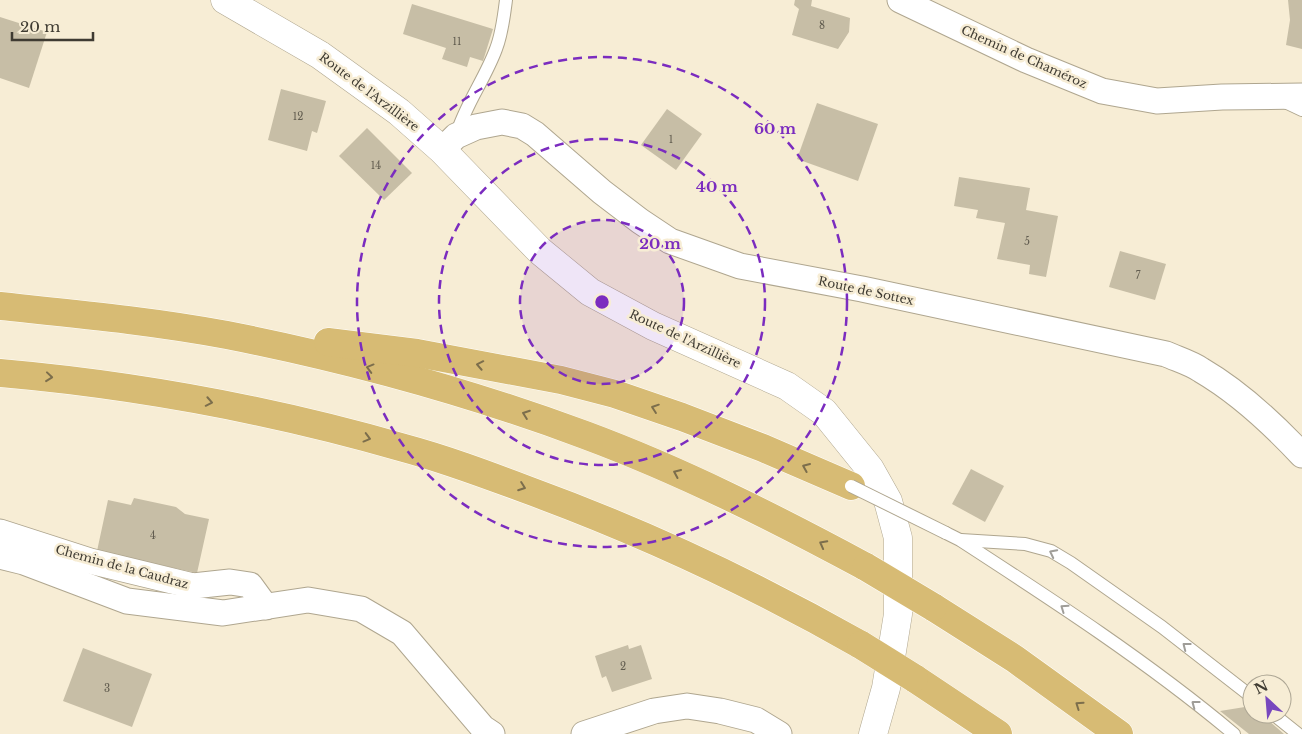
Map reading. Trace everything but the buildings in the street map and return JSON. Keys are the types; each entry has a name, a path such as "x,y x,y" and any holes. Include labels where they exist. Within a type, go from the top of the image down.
{"highway":[{"path":"0,306 78,314 225,335 328,357 425,382 518,411 587,436 652,462 718,492 866,567 1015,659 1119,734"},
{"path":"225,335 311,340 417,353 561,380 614,394 682,417 762,448 851,486"},
{"path":"0,372 121,386 212,402 312,423 406,448 496,478 586,511 674,548 768,594 861,645 998,734"},
{"path":"939,694 981,734"}],"street":[{"name":"Route de l'Arzillière","path":"225,0 294,39 335,65 399,112 449,143 540,251 590,292 652,326 787,386 824,412 870,469 888,500 898,538 898,614 886,688 873,734"},
{"name":"Chemin de Chaméroz","path":"900,0 1026,60 1102,91 1158,101 1222,97 1302,96"},
{"name":"Route de Sottex","path":"449,143 476,127 502,122 512,123 528,129 602,192 670,241 740,266 862,289 1166,354 1201,369 1231,391 1279,430 1302,455"},
{"name":"Chemin de la Caudraz","path":"0,532 90,561 193,586 230,582 250,586 266,607"},
{"name":"Chemin de la Caudraz","path":"0,556 24,562 127,601 223,613 308,600 361,609 402,633 483,728 492,734"},
{"path":"584,734 654,710 687,706 720,711 756,720 779,734"}],"lane":[{"path":"449,143 497,48 506,0"},
{"path":"1274,96 1302,110"},
{"path":"851,486 960,540 1047,597 1137,660 1234,734"},
{"path":"960,540 1025,544 1051,551 1162,627 1242,689"},
{"path":"1286,724 1298,734"}]}
